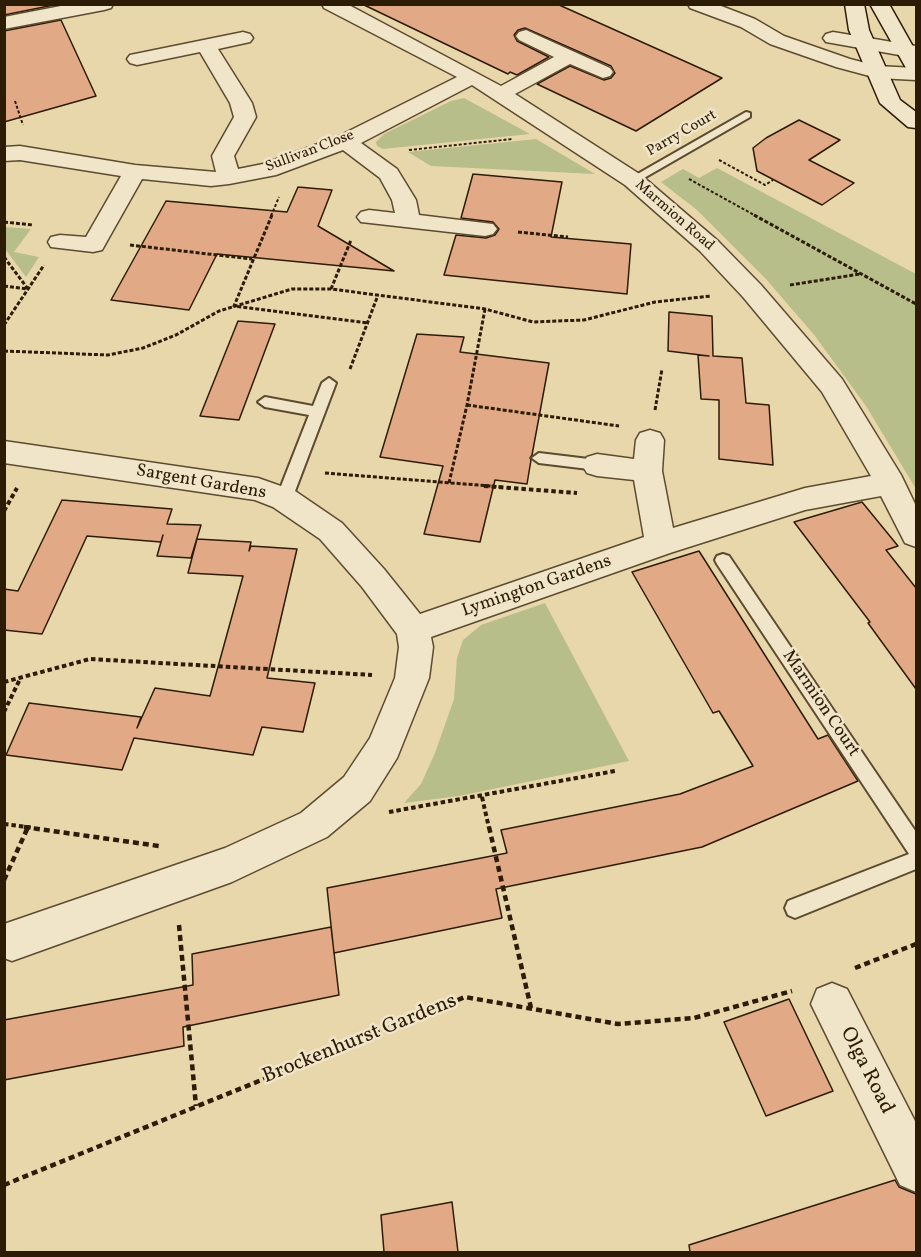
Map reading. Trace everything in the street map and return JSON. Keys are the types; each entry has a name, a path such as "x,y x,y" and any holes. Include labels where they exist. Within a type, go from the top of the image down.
{"street":[{"path":"4,24 104,4"},
{"name":"Marmion Road","path":"331,4 473,77 564,134 633,180 709,246 752,291 832,386 890,483 916,535"},
{"path":"697,4 748,23 777,40 877,72 916,74"},
{"path":"879,4 913,57"},
{"path":"807,27 836,22 854,8 866,45 891,103 916,122"},
{"path":"748,23 807,27 913,57"},
{"path":"526,36 603,72"},
{"path":"137,60 243,38"},
{"path":"206,45 241,103 245,117 222,156 230,177"},
{"path":"499,95 569,57"},
{"name":"Sullivan Close","path":"18,149 135,172 211,178 230,177 268,170 345,142 473,77"},
{"path":"345,142 365,154 388,174 404,200 408,221"},
{"path":"60,242 93,245 135,172"},
{"path":"369,217 485,229"},
{"path":"650,440 647,471 661,544"},
{"name":"Sargent Gardens","path":"4,452 258,489 284,499 331,531 373,578 414,630"},
{"path":"597,465 647,471"},
{"name":"Lymington Gardens","path":"414,630 661,544 805,499 890,483"},
{"path":"12,941 232,864 314,825 357,789 384,747 412,678 416,647 414,630"},
{"name":"Olga Road","path":"816,996 916,1169"}],"lane":[{"name":"Parry Court","path":"633,180 746,115"},
{"path":"284,499 329,383"},
{"path":"265,402 318,412"},
{"path":"539,458 597,465"},
{"name":"Marmion Court","path":"723,560 916,848"},
{"path":"795,908 916,860"}],"path":[{"path":"365,154 564,134"},
{"path":"234,306 295,160"},
{"path":"718,160 765,185 773,180"},
{"path":"662,164 916,304"},
{"path":"331,289 355,230 369,217"},
{"path":"485,229 568,237"},
{"path":"4,325 60,242"},
{"path":"139,246 252,259"},
{"path":"4,257 28,289"},
{"path":"4,351 108,355 144,348 176,335 219,311 292,289 331,289 485,309 533,322 584,320 655,302 752,291 860,274"},
{"path":"4,286 28,289"},
{"path":"329,383 353,366 378,295"},
{"path":"234,306 369,323"},
{"path":"449,483 467,405 485,309"},
{"path":"657,400 662,369"},
{"path":"467,405 614,425"},
{"path":"295,470 588,494"},
{"path":"4,682 90,658 412,678"},
{"path":"4,712 20,679"},
{"path":"335,807 383,813 482,797 615,771"},
{"path":"482,797 531,1008"},
{"path":"4,824 165,846"},
{"path":"4,880 28,827"},
{"path":"175,884 196,1106"},
{"path":"853,968 916,944"},
{"name":"Brockenhurst Gardens","path":"4,1185 465,997 618,1024 694,1018 816,996"}],"green space":[{"path":"464,98 530,134 383,149 377,146 376,142 384,134 451,101"},
{"path":"536,139 595,174 431,166 408,152"},
{"path":"717,168 916,274 916,489 866,406 815,336 766,279 697,210 661,182 683,169 699,178"},
{"path":"5,227 31,229 14,252 39,257 26,277 5,249"},
{"path":"545,603 629,761 459,796 404,803 421,784 435,753 454,699 457,658 463,640 481,625"}],"building":[{"path":"4,4 54,4 54,5 4,15"},
{"path":"362,4 557,4 722,78 636,131 537,84 570,66 604,80 611,78 615,73 611,66 525,28 518,30 514,35 517,41 549,57 517,75 510,72 508,74"},
{"path":"61,20 96,96 4,122 4,31"},
{"path":"799,120 840,140 809,160 854,183 822,205 757,171 753,148"},
{"path":"473,174 562,182 551,237 631,244 627,294 444,275 456,235 486,238 495,235 499,229 493,222 461,218"},
{"path":"298,187 332,190 318,226 394,271 217,254 189,310 111,300 166,201 287,212"},
{"path":"669,312 712,316 713,356 742,358 746,403 769,405 773,465 719,459 719,400 701,399 698,355 709,356 668,351"},
{"path":"238,321 275,324 239,420 200,416"},
{"path":"417,334 464,337 460,352 549,363 527,484 495,480 480,542 424,534 443,466 380,457"},
{"path":"62,500 172,509 167,524 201,525 191,558 157,556 161,542 87,536 42,634 4,630 4,589 18,591"},
{"path":"862,502 898,546 886,550 916,588 916,689 868,623 870,622 794,522"},
{"path":"197,539 251,542 249,551 251,546 297,549 267,678 315,683 303,732 262,727 253,755 134,738 122,770 6,755 29,703 141,717 137,728 155,688 210,696 243,576 188,573"},
{"path":"699,551 818,739 828,735 858,781 702,847 496,889 502,918 334,953 327,888 507,853 501,830 680,794 753,766 719,711 713,713 632,572"},
{"path":"331,927 339,995 183,1027 184,1046 4,1080 4,1020 193,985 192,954"},
{"path":"789,999 833,1091 766,1116 724,1022"},
{"path":"895,1180 899,1187 916,1194 916,1252 690,1252 689,1245"},
{"path":"452,1202 458,1252 384,1252 381,1215"}]}
